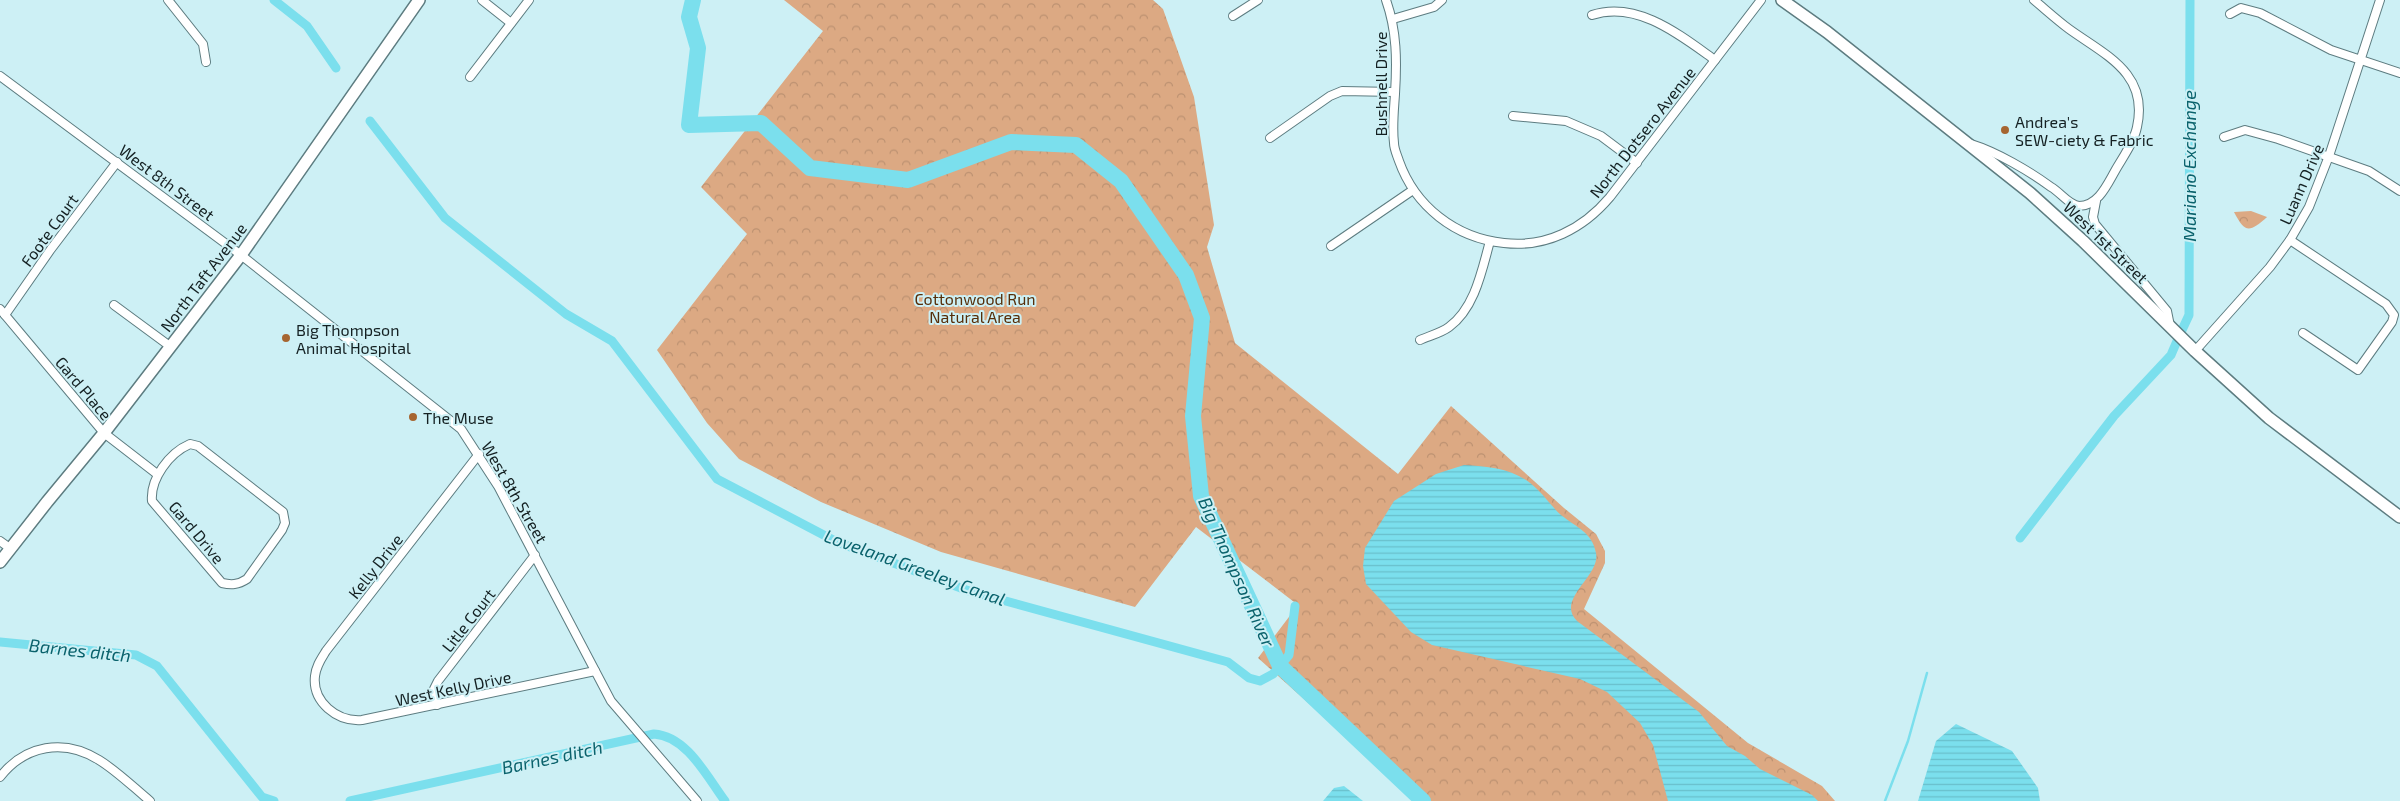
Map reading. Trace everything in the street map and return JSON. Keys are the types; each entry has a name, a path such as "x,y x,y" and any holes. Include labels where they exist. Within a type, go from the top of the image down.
{"main road":[{"name":"North Taft Avenue","path":"0,562 104,433 241,255 419,0"},
{"name":"West 1st Street","path":"1782,0 1827,32 2053,213 2195,351 2269,418 2400,517"}],"street":[{"path":"168,0 203,44 206,62"},
{"path":"482,0 511,23"},
{"path":"470,77 529,0"},
{"path":"1233,16 1258,0"},
{"name":"Bushnell Drive","path":"1386,0 1393,19 1396,45 1394,144 1405,176 1413,190 1432,212 1454,227 1490,241"},
{"path":"1393,19 1424,11 1434,7 1442,0"},
{"name":"North Dotsero Avenue","path":"1490,241 1510,244 1538,242 1580,226 1603,206 1761,0"},
{"path":"2034,0 2069,29 2113,58 2128,75 2137,94 2139,117 2133,139 2108,184 2096,201 2093,217 2095,224 2167,311 2170,326"},
{"name":"Luann Drive","path":"2195,351 2266,272 2290,240 2309,207 2330,156 2380,0"},
{"path":"1592,15 1602,10 1627,7 1655,19 1674,30 1715,60"},
{"path":"2230,14 2241,8 2260,13 2331,50 2400,73"},
{"name":"West 8th Street","path":"0,76 241,255 461,429 479,454 535,555 611,701 697,801"},
{"path":"1270,138 1330,96 1342,91 1395,92"},
{"path":"1513,116 1554,119 1581,127 1600,136 1637,163"},
{"path":"2224,137 2245,130 2330,156 2368,171 2400,190"},
{"path":"1961,140 1988,149 2051,186 2072,204 2080,206 2096,201"},
{"name":"Foote Court","path":"3,312 117,162"},
{"path":"1331,246 1413,190"},
{"path":"2290,240 2386,304 2394,315 2392,322 2358,370 2303,333"},
{"path":"1420,340 1447,328 1465,308 1480,277 1490,241"},
{"path":"114,305 171,347"},
{"name":"Gard Place","path":"3,312 104,433 157,474"},
{"name":"Gard Drive","path":"190,444 198,446 283,512 285,522 282,530 246,579 231,585 222,583 152,501 151,491 157,474 181,448 190,444"},
{"name":"Kelly Drive","path":"322,702 317,692 315,675 318,664 326,651 479,454"},
{"path":"0,541 11,549"},
{"name":"Litle Court","path":"437,705 434,689 438,681 535,555"},
{"name":"West Kelly Drive","path":"322,702 335,714 344,719 357,721 595,671"},
{"path":"0,777 14,760 33,750 58,747 72,749 97,758 150,801"}],"green space":[{"name":"Cottonwood Run Natural Area","path":"784,0 1153,0 1163,9 1194,97 1214,225 1207,247 1235,343 1398,474 1451,406 1564,508 1596,534 1605,551 1605,563 1584,609 1748,743 1822,786 1835,801 1418,801 1258,658 1298,605 1196,527 1135,607 941,552 821,502 739,459 707,423 657,350 747,234 701,187 823,31"},
{"path":"2251,211 2267,217 2256,226 2248,228 2241,224 2234,212"}],"water":[{"path":"1464,465 1494,468 1521,477 1538,490 1558,512 1583,531 1591,540 1596,553 1596,562 1571,604 1572,613 1577,621 1699,712 1727,746 1745,756 1760,769 1812,795 1818,801 1668,801 1653,745 1640,723 1607,692 1580,679 1432,645 1411,632 1366,584 1363,566 1365,548 1394,501 1436,474"},
{"path":"1956,724 2012,751 2038,788 2040,801 1918,801 1936,741"},
{"path":"1344,786 1363,801 1323,801 1334,788"}],"waterway":[{"name":"Loveland Greeley Canal","path":"274,0 307,26 336,68"},
{"name":"Big Thompson River","path":"693,0 689,17 698,48 689,125 761,123 810,168 908,180 1011,142 1076,145 1121,181 1186,275 1202,318 1193,416 1201,496 1280,666 1423,801"},
{"name":"Mariano Exchange","path":"2182,330 2189,315 2190,0"},
{"name":"Loveland Greeley Canal","path":"370,121 445,218 566,314 612,341 717,479 837,542 969,591 1228,662 1249,678 1260,681 1273,674 1289,655 1295,606"},
{"name":"Mariano Exchange","path":"2020,538 2114,416 2171,355 2177,341"},
{"name":"Barnes ditch","path":"0,642 136,655 157,666 262,797 274,801"},
{"path":"1885,801 1908,741 1927,673"},
{"name":"Barnes ditch","path":"350,801 654,734 666,736 686,750 695,759 725,801"}],"place":[{"name":"Andrea's SEW-ciety & Fabric","path":"2005,130"},
{"name":"Big Thompson Animal Hospital","path":"286,338"},
{"name":"The Muse","path":"413,417"}]}
